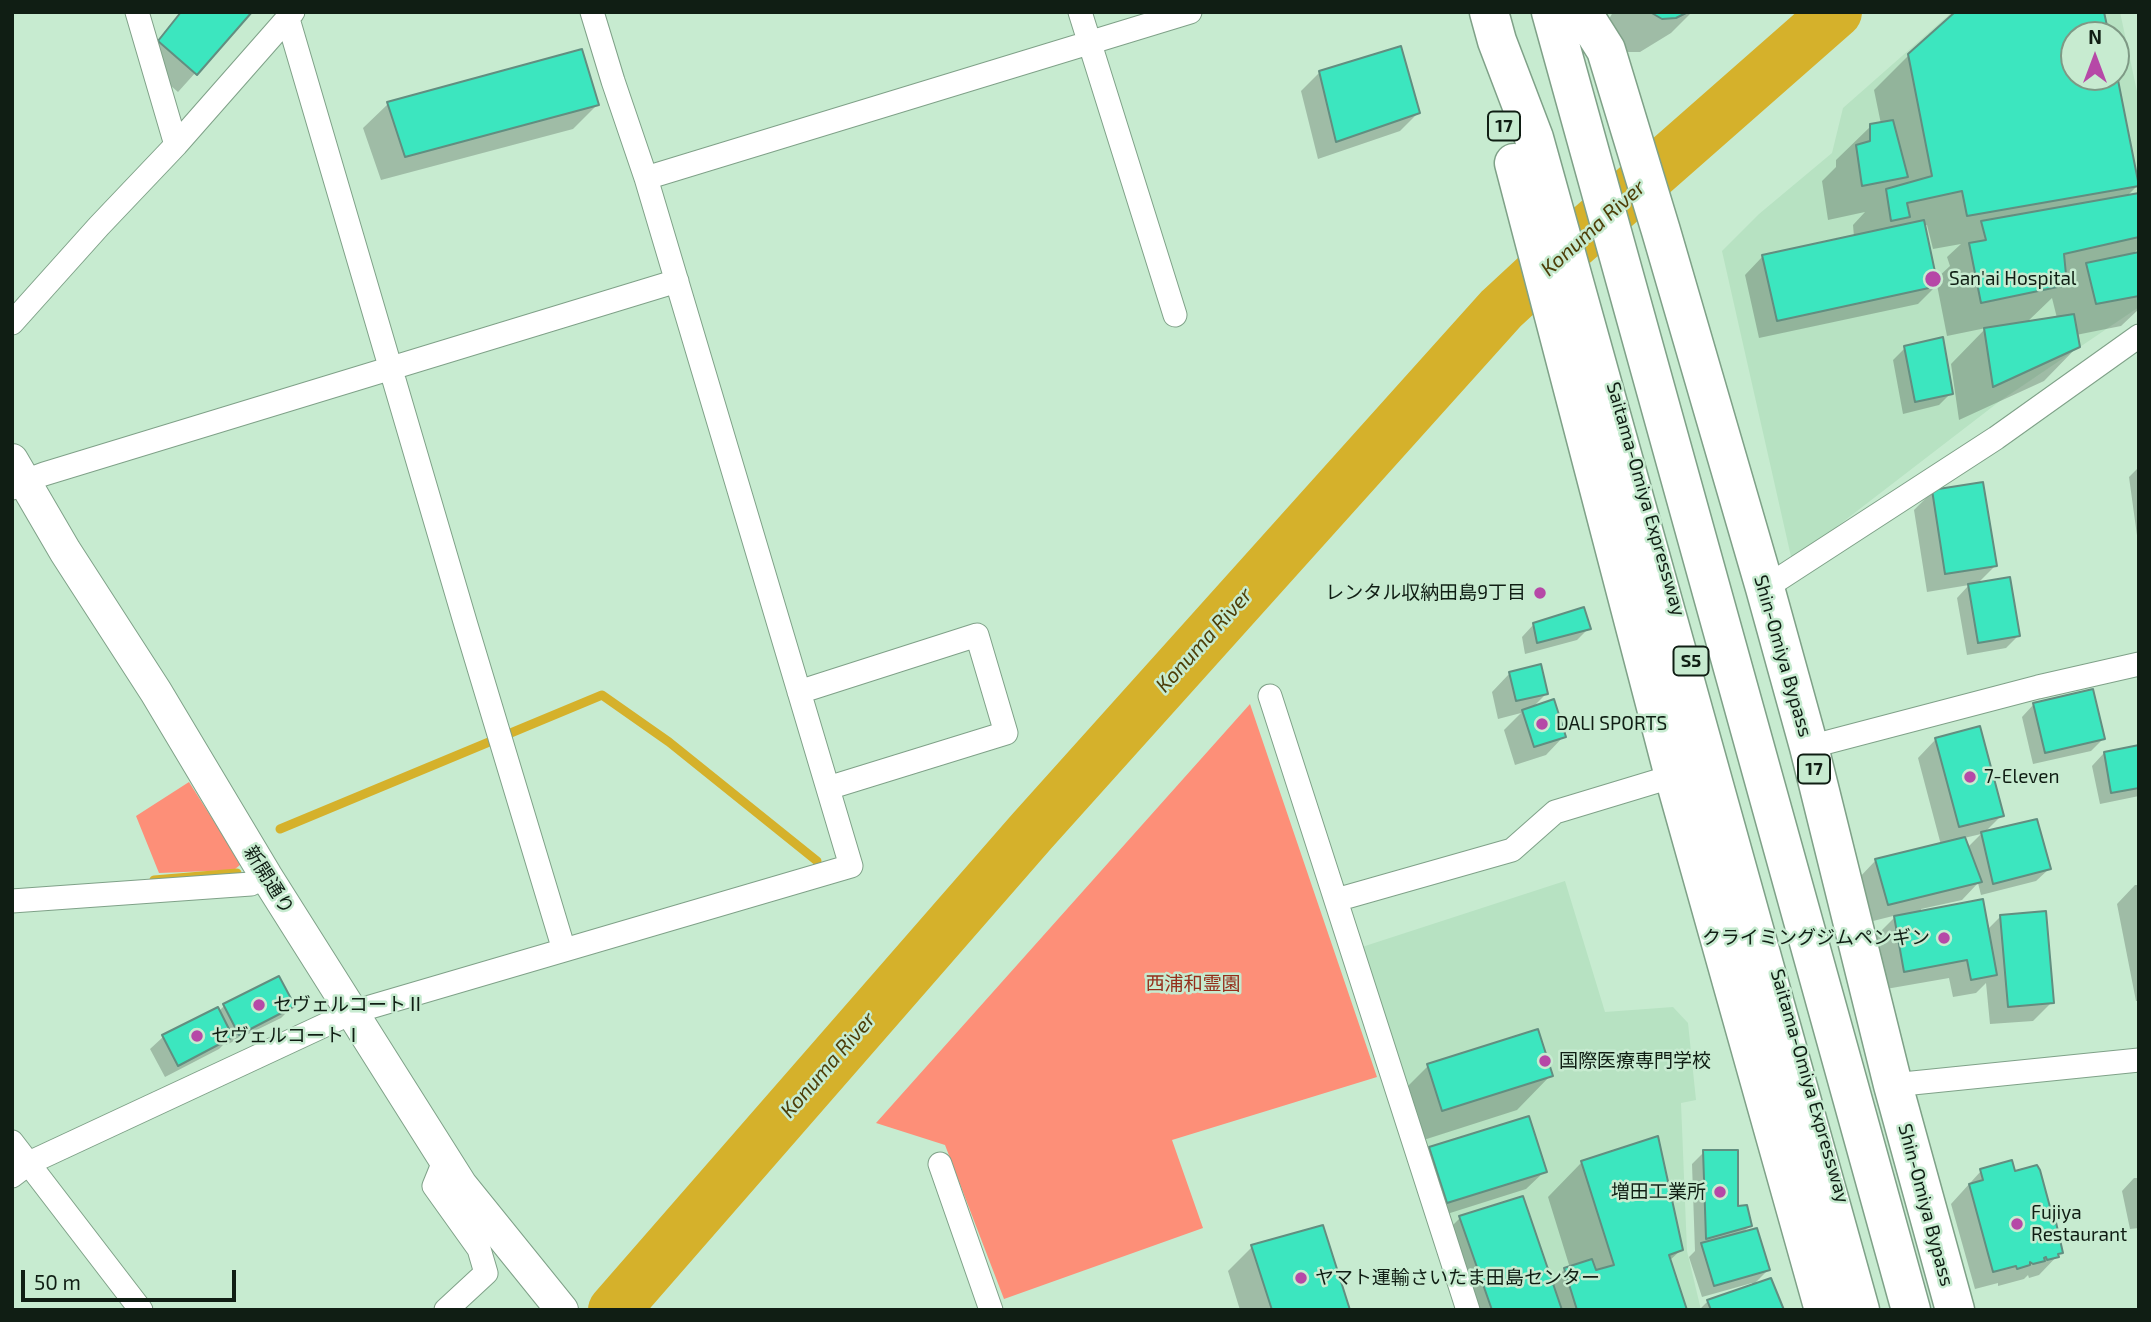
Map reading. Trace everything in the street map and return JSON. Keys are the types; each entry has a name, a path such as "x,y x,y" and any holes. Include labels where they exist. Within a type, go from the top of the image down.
{"highway":[{"name":"Saitama-Omiya Expressway","path":"1551,12 1929,1308"},
{"name":"Shin-Omiya Bypass","path":"1576,12 1594,111 1615,128"},
{"name":"Shin-Omiya Bypass","path":"1582,12 1606,50 1615,128 1648,242 1929,1308"},
{"name":"Saitama-Omiya Expressway","path":"1499,22 1872,1310"},
{"name":"17","path":"1499,22 1499,107 1537,198 1567,309 1860,1310"},
{"name":"Shin-Omiya Bypass","path":"1648,242 1765,588 1809,747 1893,1085 1929,1308"},
{"name":"17","path":"1567,309 1674,776 1824,1310"}],"street":[{"path":"137,12 176,145"},
{"path":"21,1170 354,1013 851,866 646,178 612,81 592,12"},
{"path":"1080,12 1175,315"},
{"path":"646,178 1190,12"},
{"path":"12,323 176,145 290,15"},
{"path":"290,15 390,368 564,950"},
{"path":"17,476 390,368 677,281"},
{"path":"1765,588 1996,438 2139,336"},
{"name":"新開通り","path":"17,476 156,692 266,876 461,1185 553,1299"},
{"path":"799,692 976,635 999,708 1006,733 828,788"},
{"path":"1809,747 2038,687 2139,664"},
{"path":"1270,696 1468,1310"},
{"path":"1336,900 1512,850 1555,812 1674,776"},
{"path":"12,901 251,884 266,876"},
{"path":"1893,1085 2139,1060"},
{"path":"12,1142 21,1170 141,1310"},
{"path":"445,1159 434,1186 479,1249 486,1273 446,1310"},
{"path":"940,1164 991,1310"}],"shaded area":[{"name":"San'ai Hospital","path":"1952,12 2120,12 2122,21 2060,21 2060,91 2130,91 2130,59 2139,101 2139,307 2000,401 1792,561 1722,251 1759,214 1832,153 1843,108"},
{"name":"国際医療専門学校","path":"1565,881 1605,1012 1673,1007 1688,1023 1696,1100 1681,1103 1687,1251 1701,1310 1480,1310 1424,1145 1362,947"}],"green space":[{"name":"西浦和霊園","path":"1250,704 1377,1077 1172,1140 1203,1228 1004,1299 945,1145 876,1123"},
{"path":"189,782 241,864 234,870 159,873 136,816"}],"building":[{"path":"181,12 252,12 197,75 158,41"},
{"path":"1650,12 1688,12 1676,18 1662,19"},
{"path":"1955,12 2104,12 2106,21 2060,21 2060,91 2120,91 2139,186 1967,216 1962,191 1907,203 1910,217 1891,221 1886,189 1932,176 1908,54"},
{"path":"1401,46 1420,113 1336,142 1319,71"},
{"path":"582,49 599,105 405,157 387,102"},
{"path":"1893,120 1908,177 1862,186 1856,145 1870,141 1870,124"},
{"path":"2139,193 2139,237 2064,254 2067,285 1981,303 1969,243 1986,240 1981,221"},
{"path":"1924,220 1938,286 1777,321 1762,255"},
{"path":"2139,252 2139,296 2096,304 2086,263"},
{"path":"2074,314 2080,347 1993,387 1984,328"},
{"path":"1943,337 1953,394 1915,402 1904,346"},
{"path":"1983,482 1997,566 1945,574 1932,490"},
{"path":"2010,577 2020,636 1978,643 1968,584"},
{"path":"1584,607 1591,629 1537,643 1533,623"},
{"path":"1541,664 1548,694 1516,701 1509,672"},
{"path":"2093,689 2105,739 2045,753 2033,703"},
{"path":"1554,699 1566,737 1534,747 1522,710"},
{"name":"7-Eleven","path":"1980,726 2004,816 1959,827 1935,738"},
{"path":"2139,745 2139,788 2111,793 2104,752"},
{"path":"2037,819 2051,869 1993,884 1981,832"},
{"path":"1965,837 1982,882 1888,905 1875,859"},
{"name":"クライミングジムペンギン","path":"1983,899 1997,975 1971,980 1967,960 1904,972 1894,916"},
{"path":"2046,911 2054,1003 2008,1007 2000,915"},
{"name":"セヴェルコートⅡ","path":"279,976 295,1006 239,1035 223,1004"},
{"name":"セヴェルコートⅠ","path":"218,1007 233,1037 178,1066 162,1035"},
{"path":"1538,1029 1553,1076 1442,1111 1427,1064"},
{"path":"1529,1116 1547,1172 1447,1203 1429,1147"},
{"path":"1658,1136 1683,1250 1669,1255 1687,1310 1577,1310 1564,1268 1592,1259 1596,1270 1614,1265 1581,1161"},
{"path":"1703,1150 1738,1150 1738,1206 1747,1205 1752,1226 1706,1239"},
{"path":"2012,1160 2015,1171 2037,1165 2040,1170 2063,1253 2058,1254 2059,1257 2047,1260 2046,1257 2045,1261 2033,1264 2030,1262 2030,1265 2017,1269 2016,1266 1993,1272 1969,1184 1983,1180 1980,1169"},
{"path":"1523,1196 1562,1310 1492,1310 1459,1216"},
{"name":"ヤマト運輸さいたま田島センター","path":"1323,1225 1350,1310 1272,1310 1251,1245"},
{"path":"1757,1228 1770,1270 1714,1286 1701,1243"},
{"path":"1771,1278 1784,1310 1711,1310 1707,1300"}],"waterway":[{"name":"Konuma River","path":"614,1310 1032,831 1501,309 1836,12"},
{"path":"280,829 602,695 669,742 817,861"},
{"path":"154,880 237,873"},
{"path":"905,947 918,961"}],"place":[{"name":"San'ai Hospital","path":"1933,279"},
{"name":"レンタル収納田島9丁目","path":"1540,593"},
{"name":"DALI SPORTS","path":"1542,724"},
{"name":"7-Eleven","path":"1970,777"},
{"name":"クライミングジムペンギン","path":"1944,938"},
{"name":"セヴェルコートⅡ","path":"259,1005"},
{"name":"セヴェルコートⅠ","path":"197,1036"},
{"name":"国際医療専門学校","path":"1545,1061"},
{"name":"増田工業所","path":"1720,1192"},
{"name":"Fujiya Restaurant","path":"2017,1224"},
{"name":"ヤマト運輸さいたま田島センター","path":"1301,1278"}]}
